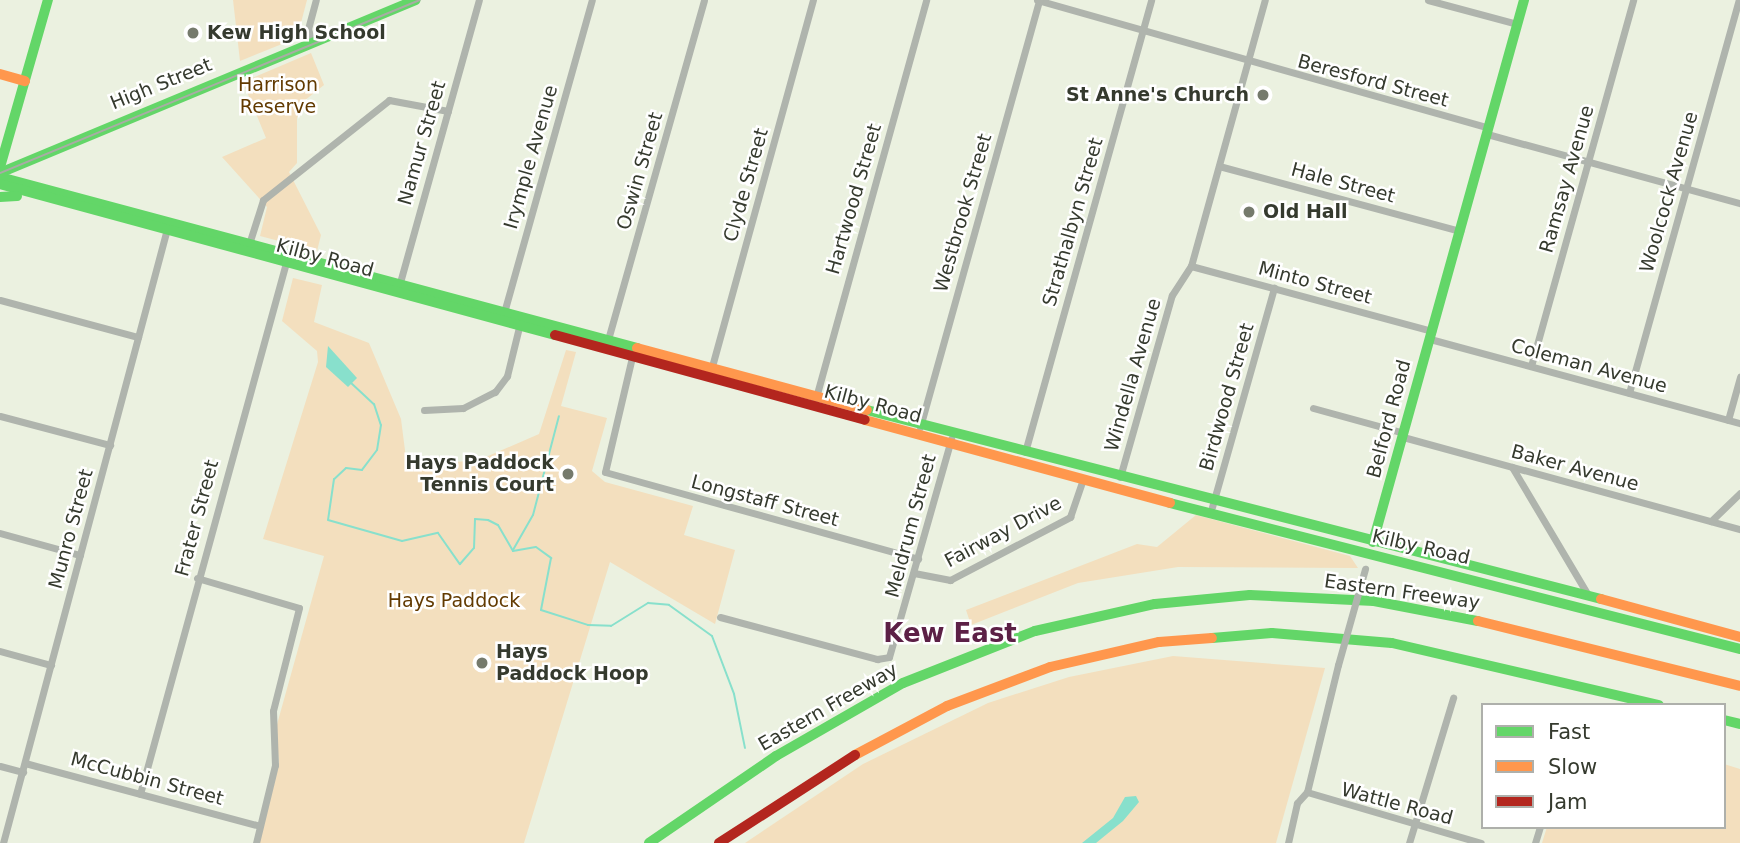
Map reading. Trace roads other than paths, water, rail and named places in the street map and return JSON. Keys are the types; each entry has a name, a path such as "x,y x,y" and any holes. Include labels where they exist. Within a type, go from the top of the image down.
{"main road":[{"path":"0,167 48,0"},
{"name":"High Street","path":"0,175 415,0"},
{"name":"Belford Road","path":"1370,552 1524,0"},
{"path":"0,74 25,81"},
{"name":"Kilby Road","path":"0,175 1213,502 1374,539 1740,637"},
{"name":"Kilby Road","path":"0,184 33,197 166,234 918,435 1210,513 1487,580 1740,649"},
{"path":"0,197 33,197 38,186"},
{"path":"1487,580 1490,569"},
{"name":"Eastern Freeway","path":"649,843 810,735 903,683 1035,631 1155,604 1285,595 1398,605 1740,686"},
{"path":"1599,611 1602,600"},
{"path":"719,843 828,769 947,706 1050,667 1159,642 1272,634 1392,643 1650,703"}],"street":[{"path":"312,42 308,29 316,0"},
{"name":"Namur Street","path":"397,295 479,0"},
{"name":"Irymple Avenue","path":"501,323 592,0"},
{"name":"Oswin Street","path":"604,349 704,0"},
{"name":"Clyde Street","path":"709,378 813,0"},
{"name":"Hartwood Street","path":"813,406 926,0"},
{"name":"Beresford Street","path":"1038,0 1588,162 1740,203"},
{"name":"Westbrook Street","path":"918,435 1038,0"},
{"name":"Strathalbyn Street","path":"1025,452 1151,0"},
{"name":"Windella Avenue","path":"1121,477 1172,295 1191,266 1265,0"},
{"path":"1428,0 1517,24"},
{"name":"Ramsay Avenue","path":"1531,366 1633,0"},
{"name":"Woolcock Avenue","path":"1629,393 1739,0"},
{"path":"249,244 263,200 389,100 448,111"},
{"name":"Hale Street","path":"1219,166 1460,231"},
{"name":"Munro Street","path":"4,843 169,222"},
{"name":"Frater Street","path":"140,794 197,578 288,266 286,253"},
{"name":"Minto Street","path":"1191,266 1431,335"},
{"name":"Birdwood Street","path":"1210,513 1274,288"},
{"path":"0,300 138,337"},
{"path":"424,410 463,408 495,392 507,376 519,327"},
{"name":"Coleman Avenue","path":"1431,335 1531,366 1740,424"},
{"name":"Longstaff Street","path":"632,357 605,472 918,559"},
{"path":"1728,420 1740,377"},
{"name":"Baker Avenue","path":"1312,408 1512,467 1740,529"},
{"path":"0,416 110,445"},
{"name":"Meldrum Street","path":"720,617 877,659 893,650 953,432"},
{"path":"1512,467 1589,596"},
{"name":"Fairway Drive","path":"914,573 950,580 1066,520 1075,513 1083,479"},
{"path":"1711,521 1740,493"},
{"path":"0,533 80,555"},
{"name":"Belford Road","path":"1288,843 1297,803 1307,792 1338,665 1370,552"},
{"path":"197,578 299,608 273,711 276,760 256,843"},
{"path":"0,651 51,665"},
{"path":"1409,843 1418,825 1452,698"},
{"name":"McCubbin Street","path":"25,763 260,825"},
{"path":"0,766 23,772"},
{"name":"Wattle Road","path":"1307,792 1481,843"}],"water":[{"path":"328,346 357,378 348,387 326,367"},
{"path":"1136,796 1139,802 1123,821 1096,843 1082,843 1113,818 1125,797"}],"waterway":[{"path":"350,382 374,404 381,425 377,450 362,470 346,468 334,479 328,520 402,541 438,533 460,564 474,548 475,519 488,520 498,525 513,551 536,547 551,558 541,610 588,625 611,626 648,603 669,605 712,636 734,694 745,748"},
{"path":"513,550 533,515 559,416"}],"tram line":[{"path":"0,173 420,0"}],"place":[{"name":"Kew High School","path":"193,33"},
{"name":"St Anne's Church","path":"1263,95"},
{"name":"Old Hall","path":"1249,212"},
{"name":"Hays Paddock Tennis Court","path":"568,474"},
{"name":"Hays Paddock Hoop","path":"482,663"}],"district":[{"name":"Kew East","path":"950,634"}],"park label":[{"name":"Harrison Reserve","path":"278,96"},
{"name":"Hays Paddock","path":"454,601"}]}
